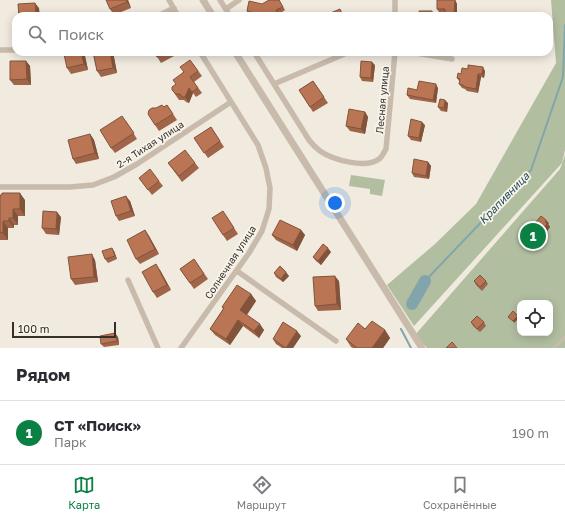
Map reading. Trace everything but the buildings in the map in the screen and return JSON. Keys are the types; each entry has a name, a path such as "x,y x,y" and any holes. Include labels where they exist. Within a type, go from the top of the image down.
{"street":[{"path":"169,0 176,12"},
{"path":"203,0 210,12"},
{"path":"220,0 228,12"},
{"path":"226,9 239,0"},
{"path":"395,0 396,12"},
{"path":"166,12 174,8"},
{"path":"0,50 12,50"},
{"name":"Солнечная улица","path":"181,348 237,271 262,230 269,209 270,188 266,168 258,145 202,56"},
{"path":"238,56 422,348"},
{"path":"256,56 274,84 340,56"},
{"name":"Лесная улица","path":"274,84 309,140 319,150 328,155 358,164 370,164 380,159 386,149 395,56"},
{"path":"434,56 452,59"},
{"name":"2-я Тихая улица","path":"0,187 70,188 93,185 114,177 137,164 231,102"},
{"path":"237,271 336,341"},
{"path":"128,280 158,348"}],"lane":[{"path":"554,348 565,337"}],"green space":[{"path":"551,0 565,0 565,150 562,163 414,326 387,285 435,244 476,204 556,63"},
{"path":"565,155 565,348 427,348 415,335 560,169"},
{"path":"351,175 385,180 382,196 370,194 370,189 349,186"}],"waterway":[{"name":"Крапивница","path":"425,281 531,170 563,77 565,25"},
{"name":"Крапивница","path":"412,304 425,281"},
{"name":"Крапивница","path":"401,329 411,348"}],"place":[{"name":"СТ «Поиск»","path":"533,236"}]}
